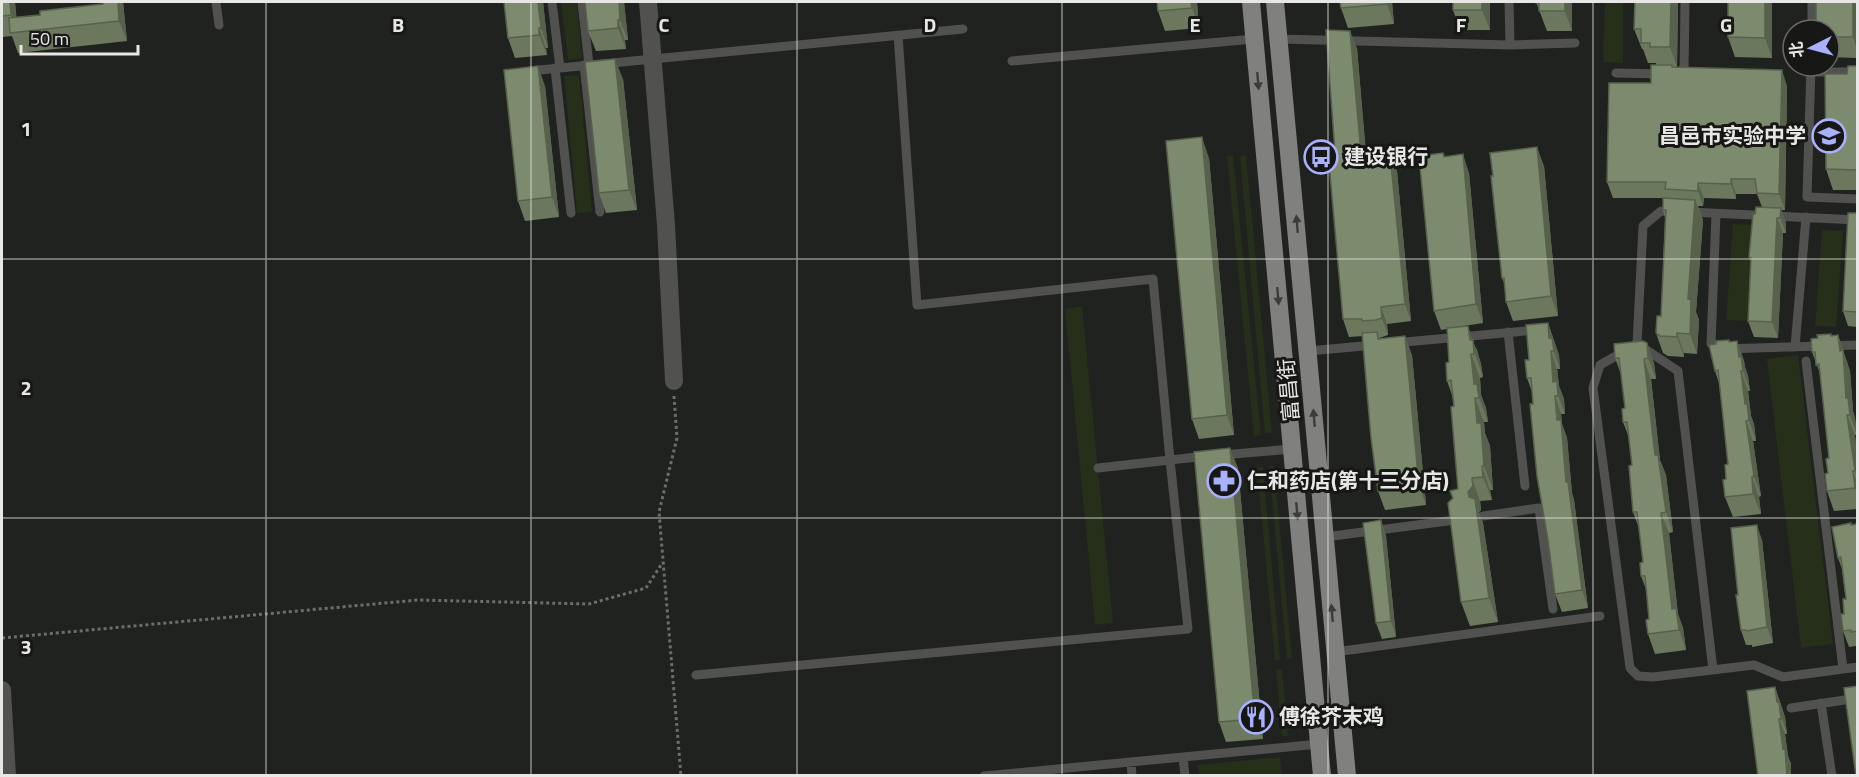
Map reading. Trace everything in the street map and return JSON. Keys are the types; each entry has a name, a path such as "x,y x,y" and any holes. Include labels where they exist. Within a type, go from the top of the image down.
{"main road":[{"name":"富昌街","path":"1251,2 1322,776"},
{"name":"富昌街","path":"1275,2 1347,776"}],"street":[{"path":"648,2 666,225 674,381"},
{"path":"2,690 5,770"}],"lane":[{"path":"216,2 219,26"},
{"path":"552,2 571,213"},
{"path":"582,2 600,212"},
{"path":"1509,2 1510,45"},
{"path":"1684,2 1684,74"},
{"path":"1812,2 1812,18"},
{"path":"520,71 963,29"},
{"path":"696,675 1188,629 1153,279 917,305 898,35"},
{"path":"1012,61 1254,39"},
{"path":"1280,39 1510,45 1575,43"},
{"path":"1841,71 1857,72"},
{"path":"1616,73 1695,74"},
{"path":"1811,78 1807,197 1857,199"},
{"path":"1637,344 1643,226 1661,211 1857,220"},
{"path":"1716,214 1711,344 1723,349 1857,345"},
{"path":"1795,347 1806,218"},
{"path":"1308,351 1544,329"},
{"path":"1508,332 1525,486"},
{"path":"1637,344 1600,365 1593,388 1630,668 1638,676 1653,677 1754,665 1783,677 1857,667"},
{"path":"1637,344 1678,371 1713,670"},
{"path":"1806,361 1843,669"},
{"path":"1098,468 1292,449"},
{"path":"1483,516 1539,508 1553,609"},
{"path":"1325,537 1455,520"},
{"path":"1826,530 1836,529"},
{"path":"1335,652 1600,616"},
{"path":"1791,708 1857,698"},
{"path":"1821,703 1832,776"},
{"path":"984,776 1089,771 1131,762 1319,744"},
{"path":"1183,757 1185,776"},
{"path":"1131,762 1132,776"}],"path":[{"path":"674,381 677,438 659,512 681,776"},
{"path":"2,638 418,600 589,604 646,588 663,562"}],"green space":[{"path":"561,2 577,2 582,58 568,60"},
{"path":"1605,2 1623,2 1623,63 1603,62"},
{"path":"579,75 592,212 577,213 564,76"},
{"path":"1233,155 1261,435 1254,436 1227,156"},
{"path":"1246,155 1272,433 1265,433 1240,156"},
{"path":"1733,224 1754,225 1747,321 1726,320"},
{"path":"1822,230 1843,231 1836,327 1815,326"},
{"path":"1082,306 1113,623 1095,625 1065,309"},
{"path":"1798,355 1833,644 1801,648 1767,359"},
{"path":"1269,466 1274,466 1292,658 1287,659"},
{"path":"1257,467 1263,467 1280,660 1275,661"},
{"path":"1282,669 1288,736 1282,736 1276,670"},
{"path":"1280,757 1282,775 1199,775 1198,765"}],"building":[{"path":"2,2 10,2 11,15 2,16"},
{"path":"103,2 118,2 119,21 10,33 9,18 40,15 40,11 103,4"},
{"path":"504,2 538,2 541,28 539,28 539,35 508,38"},
{"path":"585,2 619,2 618,28 588,31"},
{"path":"1157,2 1191,2 1192,8 1158,11"},
{"path":"1340,2 1387,2 1387,4 1341,8"},
{"path":"1453,2 1482,2 1482,10 1453,10"},
{"path":"1536,2 1565,2 1565,11 1539,11 1539,3"},
{"path":"1635,2 1671,2 1670,47 1650,47 1650,43 1641,43 1641,29 1634,29"},
{"path":"1728,2 1765,2 1765,38 1728,37"},
{"path":"1816,2 1853,2 1853,37 1841,37 1841,18 1816,18"},
{"path":"1326,30 1350,31 1361,153 1371,152 1372,156 1390,154 1405,304 1381,307 1382,318 1376,320 1343,319 1328,152 1335,152"},
{"path":"615,59 629,190 599,193 585,62"},
{"path":"1651,65 1781,70 1779,194 1757,193 1755,179 1731,179 1731,184 1698,183 1698,191 1665,189 1666,182 1607,182 1609,83 1651,83"},
{"path":"538,66 552,197 518,201 504,70"},
{"path":"1848,66 1857,66 1857,170 1826,169 1825,78 1841,78 1841,74 1847,74"},
{"path":"1202,137 1227,415 1192,419 1166,141"},
{"path":"1537,147 1551,296 1506,302 1490,153"},
{"path":"1443,153 1444,157 1463,154 1476,304 1434,311 1419,156"},
{"path":"1663,198 1695,200 1688,299 1691,300 1690,334 1677,333 1677,337 1660,336 1656,333 1657,316 1661,316 1666,210 1663,210"},
{"path":"1756,207 1781,208 1780,218 1777,218 1772,322 1748,321 1751,258 1749,257 1753,214 1755,214"},
{"path":"1848,213 1857,213 1857,312 1843,311"},
{"path":"1548,323 1549,338 1552,337 1554,351 1551,351 1553,382 1557,381 1558,396 1555,396 1557,420 1561,420 1566,482 1568,482 1582,590 1555,594 1537,476 1530,404 1533,404 1531,378 1527,378 1525,360 1529,360 1526,325"},
{"path":"1468,326 1470,340 1473,340 1474,354 1471,354 1474,384 1477,384 1479,398 1475,398 1477,423 1481,423 1484,466 1482,466 1483,477 1472,478 1473,486 1468,492 1469,497 1475,499 1489,598 1461,602 1448,503 1453,498 1450,491 1458,489 1451,407 1454,406 1451,380 1447,381 1446,363 1449,362 1447,328"},
{"path":"1377,332 1378,339 1405,336 1419,486 1378,491 1362,333"},
{"path":"1831,334 1831,336 1838,335 1840,351 1843,350 1855,488 1827,491 1825,474 1828,473 1826,459 1829,458 1819,364 1816,365 1811,339 1818,338 1817,335"},
{"path":"1729,340 1729,342 1737,341 1739,357 1741,356 1745,404 1747,404 1749,420 1746,421 1754,476 1752,477 1753,494 1725,497 1723,480 1726,479 1725,465 1728,464 1718,370 1715,371 1709,345 1716,344 1716,341"},
{"path":"1643,341 1647,343 1648,358 1644,359 1655,455 1658,455 1666,512 1661,513 1672,609 1676,608 1679,630 1648,634 1645,576 1641,576 1640,563 1643,562 1637,512 1633,512 1629,466 1632,465 1627,422 1623,422 1622,409 1625,408 1619,358 1615,358 1614,344"},
{"path":"1230,448 1255,719 1219,722 1194,452"},
{"path":"1381,520 1391,621 1376,623 1363,523"},
{"path":"1851,523 1851,525 1857,524 1857,631 1851,632 1851,630 1843,631 1841,614 1844,614 1843,599 1846,599 1841,557 1838,558 1832,527"},
{"path":"1757,525 1767,627 1747,631 1741,630 1731,528"},
{"path":"1857,686 1857,776 1856,776 1844,688"},
{"path":"1775,687 1777,702 1779,702 1781,719 1779,719 1783,749 1785,748 1787,776 1758,776 1747,691"}],"place":[{"name":"昌邑市实验中学","path":"1829,136"},
{"name":"建设银行","path":"1321,157"},
{"name":"仁和药店(第十三分店)","path":"1224,481"},
{"name":"傅徐芥末鸡","path":"1256,717"}]}
